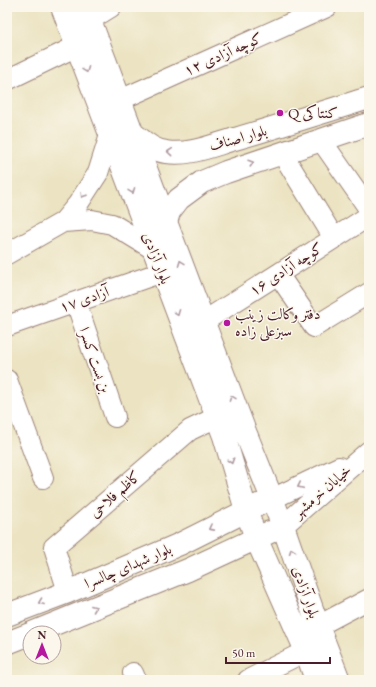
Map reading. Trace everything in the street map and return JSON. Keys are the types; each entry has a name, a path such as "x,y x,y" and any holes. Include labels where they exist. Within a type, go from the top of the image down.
{"main road":[{"name":"بلوار آزادی","path":"62,7 162,272 228,427 272,499 318,626 340,680"},
{"name":"بلوار آزادی","path":"87,14 203,322 246,510 256,538 306,652 316,680"},
{"name":"بلوار اصناف","path":"132,133 142,139 148,146 166,152 186,153 302,120 369,98"},
{"name":"بلوار اصناف","path":"166,223 169,212 179,199 202,182 226,172 369,124"},
{"path":"204,148 199,155 199,166 206,174 214,177"},
{"name":"بلوار شهدای چالسرا","path":"7,615 68,592 180,544 246,510 272,499"},
{"name":"بلوار شهدای چالسرا","path":"51,625 188,570 283,526"},
{"path":"180,544 189,549 192,555 192,562 188,570"},
{"path":"289,615 291,606 297,601 305,600 311,604"},
{"name":"بلوار شهدای چالسرا","path":"7,643 22,637"}],"street":[{"path":"87,14 111,7"},
{"name":"کوچه آزادی ۱۲","path":"120,100 291,14 326,7"},
{"path":"7,80 77,46"},
{"path":"7,254 64,222 78,204 98,172 110,134"},
{"path":"321,140 369,209"},
{"path":"282,153 334,238"},
{"name":"کوچه آزادی ۱۶","path":"203,322 369,216"},
{"path":"64,222 92,220 112,224 153,249"},
{"name":"آزادی ۱۷","path":"7,326 162,272"},
{"path":"278,274 314,327 369,293"},
{"name":"بن بست کسرا","path":"76,302 115,417"},
{"path":"7,380 13,415 43,478"},
{"name":"کاظم فلاحی","path":"68,592 54,547 190,430 228,427"},
{"name":"خیابان خرمشهر","path":"272,499 366,460"},
{"name":"خیابان خرمشهر","path":"283,526 366,460"},
{"path":"318,626 369,599"},
{"path":"248,680 306,652"}],"place":[{"name":"Q کنتاکی","path":"280,113"},
{"name":"دفتر وکالت زینب سبزعلی زاده","path":"227,323"}]}
